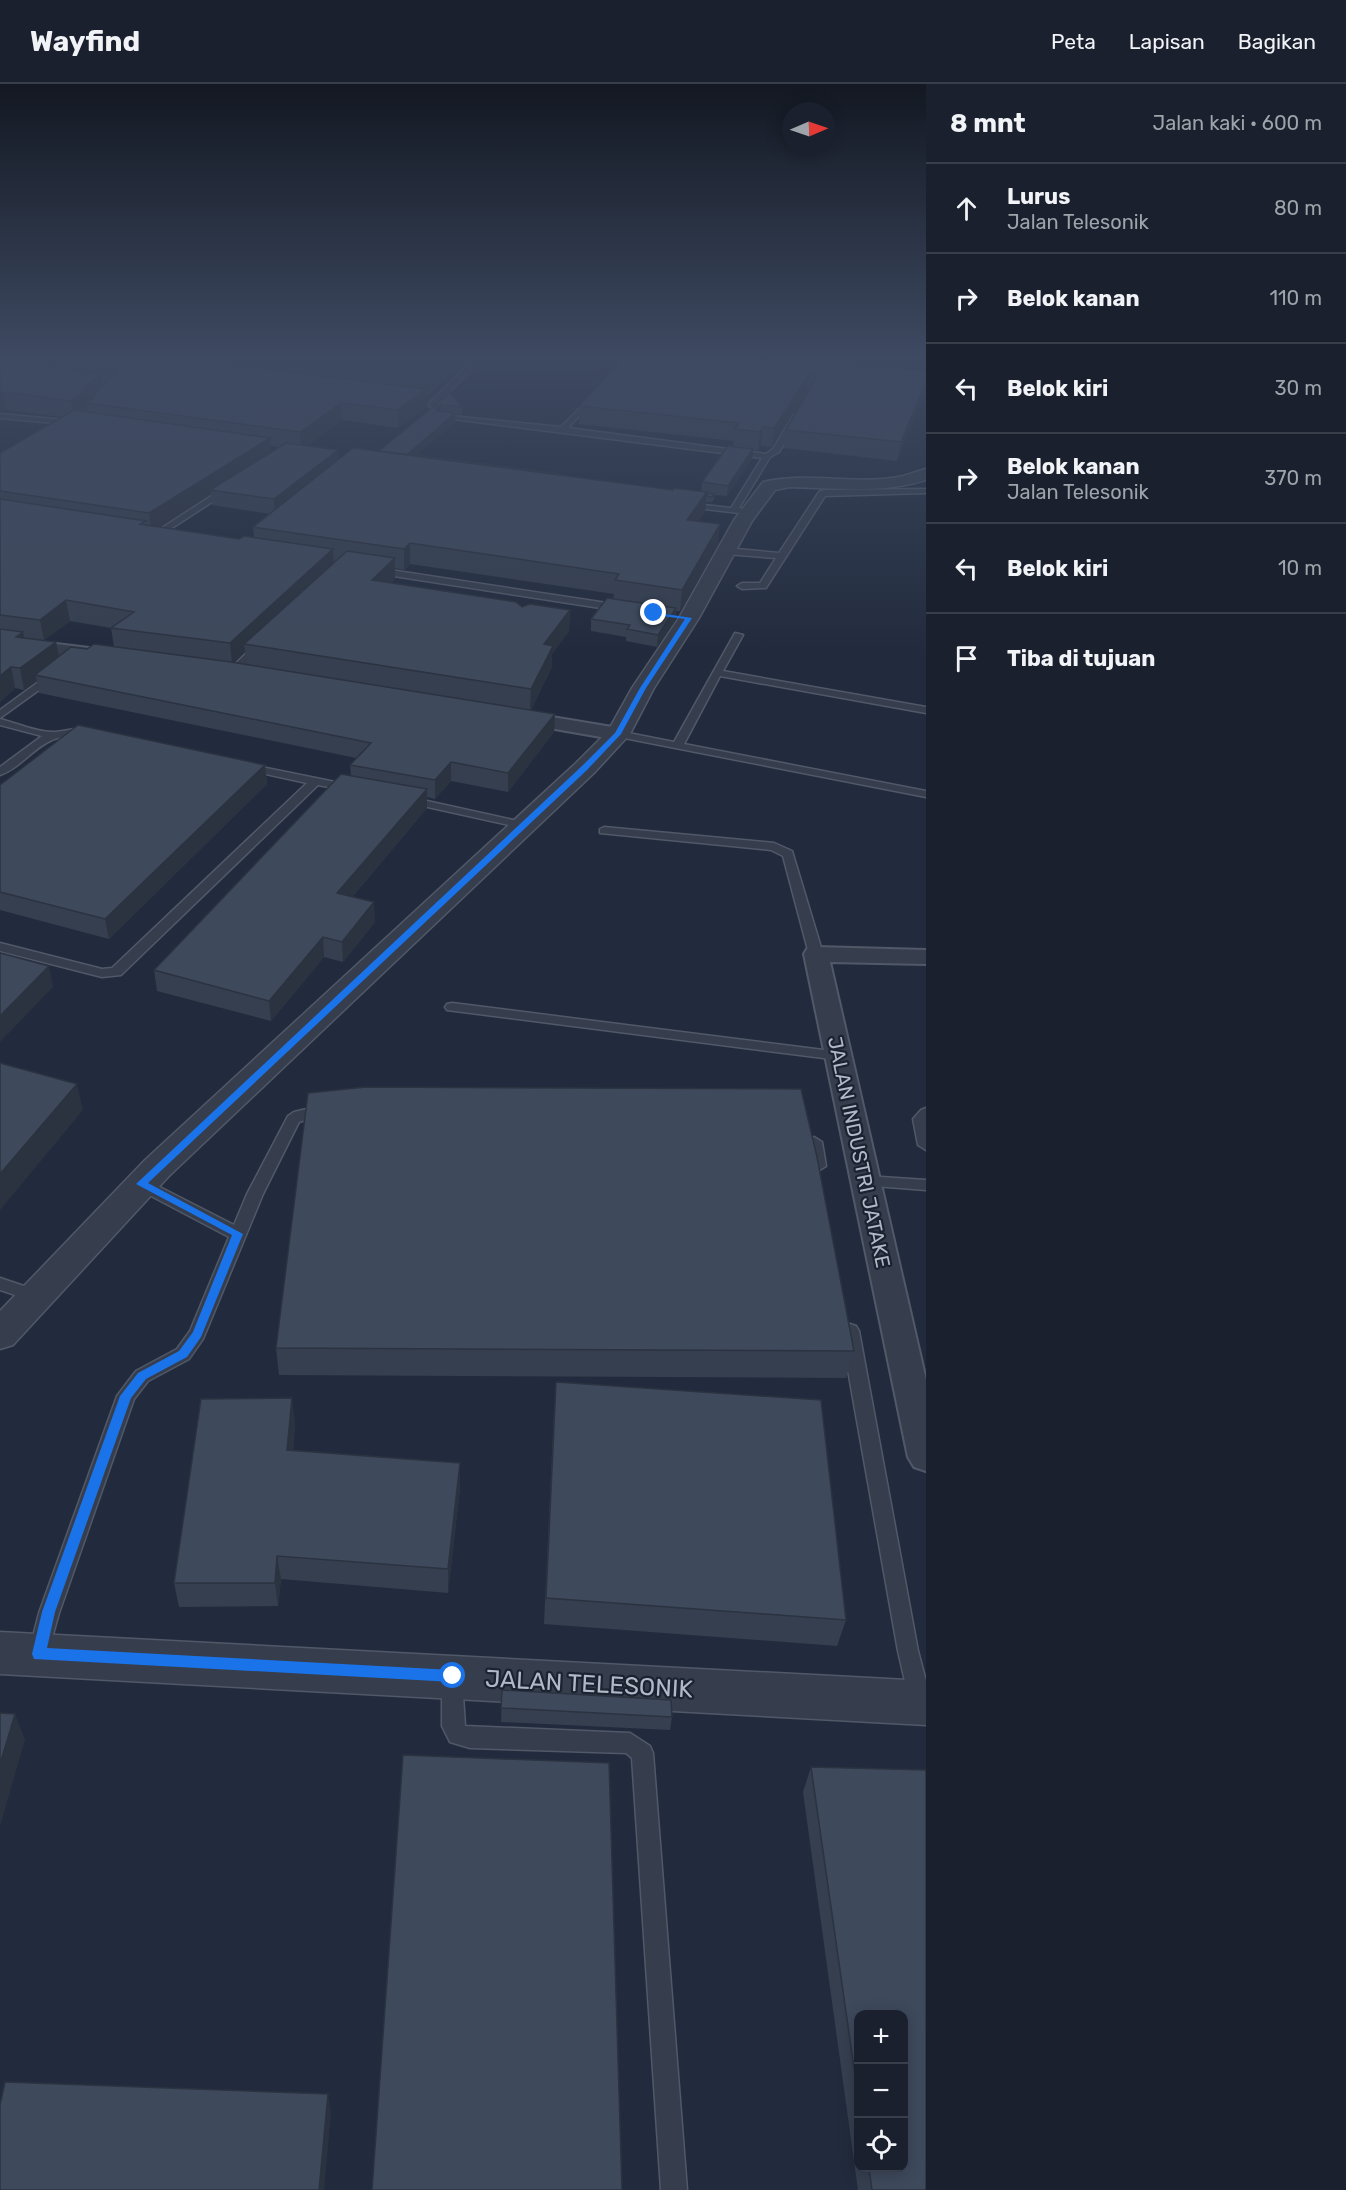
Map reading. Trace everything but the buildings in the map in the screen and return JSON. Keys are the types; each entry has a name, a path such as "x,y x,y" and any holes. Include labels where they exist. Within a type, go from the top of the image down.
{"street":[{"path":"0,1335 141,1184 585,768 618,734 683,617 726,551 741,511 772,484 789,482 883,483 905,481 926,474"},
{"path":"0,642 122,658"},
{"path":"211,669 255,675"},
{"path":"503,715 618,734"},
{"path":"816,954 926,957"},
{"name":"JALAN INDUSTRI JATAKE","path":"816,954 926,1457"},
{"name":"JALAN TELESONIK","path":"19,1654 923,1702"}],"lane":[{"path":"675,503 741,511 767,456"},
{"path":"152,537 238,482"},
{"path":"742,586 763,586 822,494 842,490 926,491"},
{"path":"141,535 163,539"},
{"path":"726,551 782,556"},
{"path":"368,569 632,610"},
{"path":"538,605 545,596"},
{"path":"678,745 738,635"},
{"path":"233,672 269,637"},
{"path":"0,715 57,673"},
{"path":"719,673 926,710"},
{"path":"0,722 50,735"},
{"path":"0,772 50,735 72,730 98,734"},
{"path":"618,734 926,794"},
{"path":"234,764 359,790"},
{"path":"0,947 102,973 116,972 314,782"},
{"path":"393,796 460,809 522,825"},
{"path":"604,831 774,847 784,850 788,854 816,954"},
{"path":"452,1007 839,1056"},
{"path":"19,1654 49,1612 126,1396 142,1376 183,1354 197,1334 237,1234 293,1119 306,1112 338,1108"},
{"path":"926,1113 920,1119 926,1144"},
{"path":"814,1142 823,1189"},
{"path":"866,1181 926,1185"},
{"path":"141,1184 237,1234"},
{"path":"0,1284 36,1296"},
{"path":"847,1319 908,1651 923,1702"},
{"path":"453,1676 453,1726 458,1735 470,1738 630,1743 642,1753 674,2190"}],"route":[{"path":"453,1676 39,1654 49,1612 126,1396 142,1376 183,1354 197,1334 237,1234 141,1184 585,768 618,734 643,688 689,618 654,613"}]}
